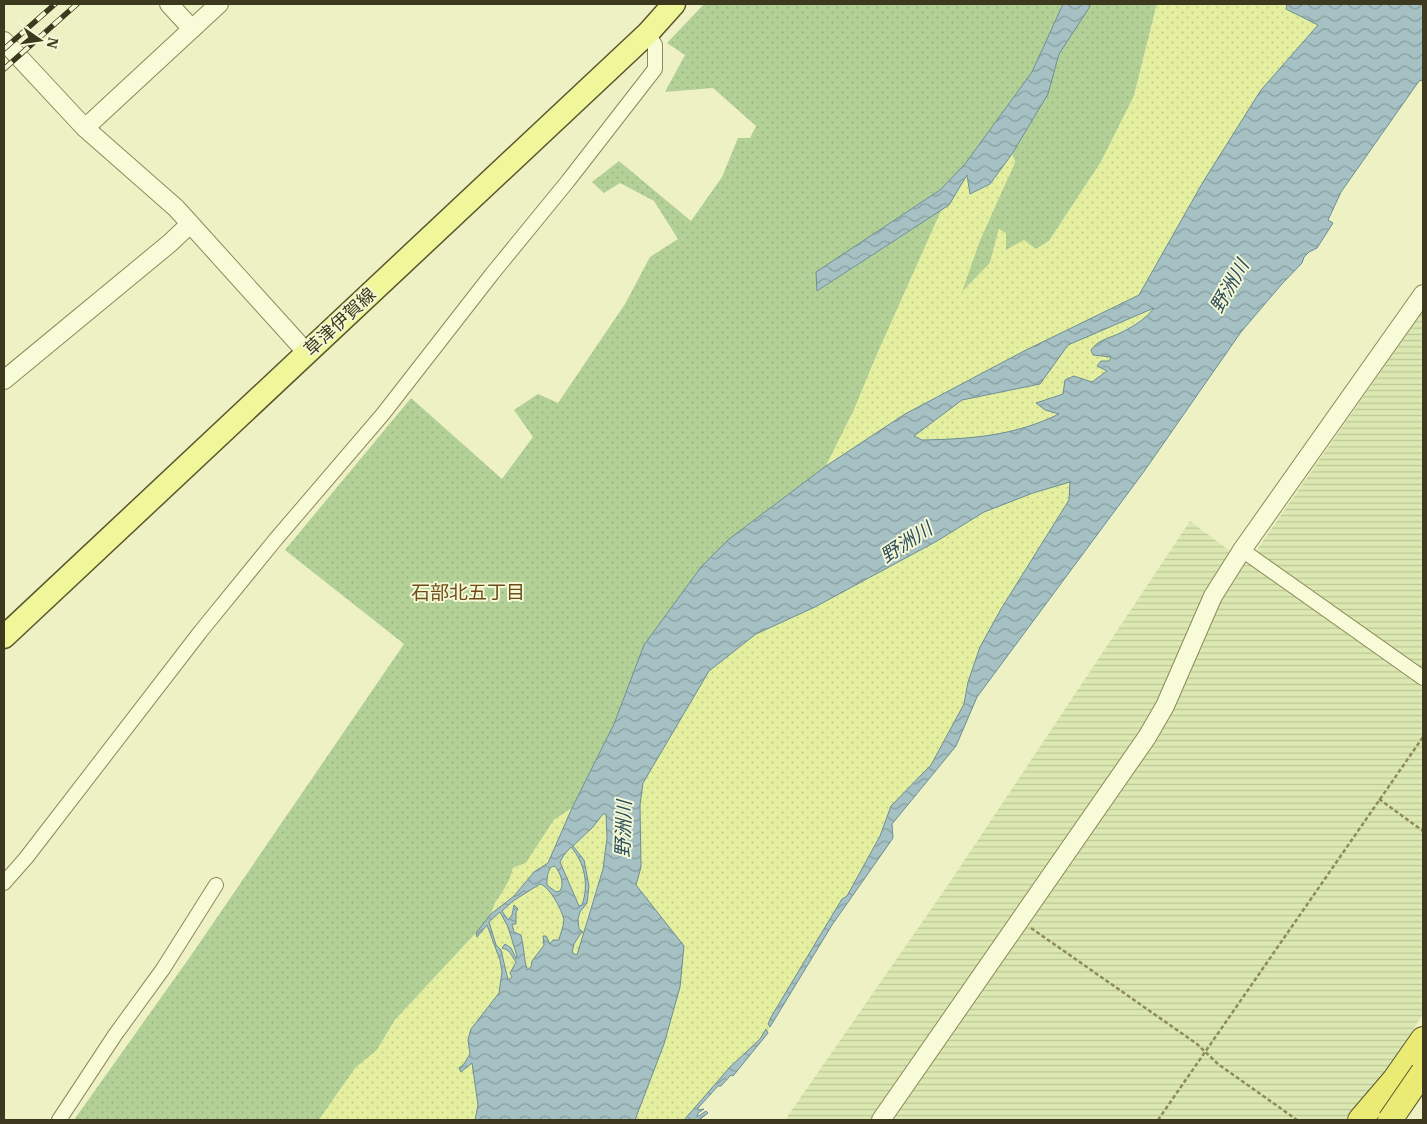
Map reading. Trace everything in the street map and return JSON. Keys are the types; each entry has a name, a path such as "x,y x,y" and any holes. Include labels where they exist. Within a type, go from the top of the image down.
{"highway":[{"path":"1360,1120 1395,1079 1423,1039"},
{"path":"1390,1120 1423,1072"},
{"path":"1382,1120 1423,1081"}],"main road":[{"name":"草津伊賀線","path":"4,637 648,33 674,4"}],"street":[{"path":"169,4 192,28"},
{"path":"85,128 219,4"},
{"path":"4,883 32,850 201,631 383,414 492,274 568,182 655,69 655,44 648,33"},
{"path":"4,41 85,128 176,208 307,353"},
{"path":"4,380 156,256 190,224"},
{"path":"881,1120 1147,737 1165,706 1213,596 1242,550 1423,294"},
{"path":"1242,550 1423,678"},
{"path":"59,1120 115,1035 163,969 216,885"}],"path":[{"path":"1158,1120 1423,737"},
{"path":"1379,799 1423,831"},
{"path":"1019,920 1197,1044 1218,1064 1297,1120"}],"shaded area":[{"path":"704,4 1063,4 1032,72 965,164 940,190 816,272 818,291 942,209 854,410 826,466 729,539 701,567 644,645 614,724 572,808 554,820 526,863 513,868 510,881 495,903 491,914 476,933 395,1020 377,1050 355,1069 319,1120 74,1120 192,954 404,644 285,550 411,398 502,479 533,437 514,410 538,394 558,403 625,304 650,257 678,239 654,201 620,183 604,193 592,182 619,161 691,221 722,177 738,138 750,138 756,126 713,88 665,92 685,55 667,43"},
{"path":"1090,4 1157,4 1134,96 1101,162 1049,241 1036,249 1006,250 999,229 990,263 961,293 980,240 1015,162 1012,154 1048,94 1059,54"},
{"path":"1423,311 1423,1014 1386,1073 1351,1120 785,1120 952,879 1190,521 1247,564"}],"sand":[{"path":"1157,4 1287,4 1286,9 1318,25 1261,90 1203,182 1139,295 1024,351 905,414 826,466 854,410 942,209 949,205 968,174 970,194 990,184 1012,154 1015,162 980,240 962,292 990,263 999,229 1006,233 1006,250 1024,240 1036,249 1049,241 1101,162 1134,96"},
{"path":"1156,307 1135,324 1094,346 1091,350 1111,357 1109,361 1097,366 1107,371 1092,382 1075,376 1063,393 1036,403 1045,410 1060,414 1026,428 992,435 958,439 921,440 914,436 962,400 1040,384 1068,345"},
{"path":"1070,482 1069,500 1001,609 980,647 968,682 964,704 931,765 891,806 880,836 847,896 842,899 771,1017 768,1024 770,1027 768,1033 766,1029 760,1039 730,1067 684,1120 635,1120 664,1044 684,946 636,885 641,867 640,805 643,783 709,671 756,634 815,607 937,541 984,512"},
{"path":"572,808 548,863 534,872 514,896 491,914 509,880 513,868 526,863 554,820"},
{"path":"603,814 606,814 607,838 603,869 587,916 585,930 577,955 572,953 574,944 581,933 580,917 587,903 584,860 573,846 593,827"},
{"path":"571,847 584,874 584,897 582,905 579,906 560,862"},
{"path":"555,866 562,881 560,891 556,892 547,885 549,871 551,867"},
{"path":"540,884 548,889 555,899 564,922 559,940 550,944 547,940 532,961 531,967 527,970 521,935 514,932 512,923 516,917 516,912 513,908 512,915 507,920 502,911 513,901"},
{"path":"500,912 508,927 517,956 516,959 511,948 502,948 509,952 516,962 510,973 512,977 507,980 501,950 496,945 488,922"},
{"path":"487,924 500,960 502,972 499,993 471,1029 468,1040 470,1054 461,1071 472,1062 478,1105 475,1120 319,1120 355,1068 377,1050 395,1020 476,933 478,936"}],"water":[{"path":"1063,4 1090,4 1059,54 1048,94 1012,154 990,184 970,194 967,175 949,205 817,291 816,272 940,190 965,164 1032,72"},
{"name":"野洲川","path":"1287,4 1423,4 1423,80 1419,81 1341,192 1328,220 1333,223 1317,248 1304,257 1302,263 1241,332 1145,470 977,697 956,746 892,824 893,838 832,925 770,1027 768,1024 771,1017 842,899 847,896 880,836 891,806 931,765 964,704 968,682 980,647 1001,609 1069,500 1070,482 1033,493 984,512 937,541 815,607 756,634 709,671 643,783 640,805 641,867 636,885 684,946 680,987 664,1044 635,1120 475,1120 478,1105 472,1063 461,1072 459,1068 470,1054 468,1040 471,1029 499,993 502,972 500,960 487,925 477,937 476,933 491,914 514,896 534,872 548,863 572,808 614,724 644,645 701,567 729,539 826,466 905,414 1024,351 1139,295 1203,182 1261,90 1318,25 1286,9","holes":["1154,308 1138,323 1100,342 1091,350 1093,355 1111,357 1109,361 1101,361 1097,366 1107,371 1092,382 1074,376 1065,380 1063,394 1036,403 1045,410 1059,414 1026,427 992,435 958,439 922,440 914,436 962,400 1040,384 1068,345","603,814 606,814 607,838 603,869 577,955 572,953 574,944 583,932 579,929 578,919 580,912 587,903 589,886 584,860 573,846 593,827","571,847 580,860 585,882 582,905 579,906 560,862","555,866 560,875 562,881 560,891 556,892 547,885 550,869","540,884 548,889 561,911 564,920 559,940 553,940 550,944 546,936 543,936 544,945 532,961 531,967 527,970 521,935 514,932 512,924 516,924 516,912 518,909 514,905 512,915 508,920 502,911 513,901","500,912 508,927 517,956 516,958 511,948 505,944 502,948 509,952 516,962 510,973 512,977 508,980 501,950 496,945 489,922"]},
{"path":"766,1029 768,1033 733,1076 731,1075 721,1086 718,1086 698,1108 698,1110 704,1109 698,1113 697,1117 706,1111 708,1113 699,1120 684,1120 730,1067 760,1039"}],"railway":[{"path":"4,49 55,4"},
{"path":"4,69 77,4"}],"district":[{"name":"石部北五丁目","path":"468,592"}]}
